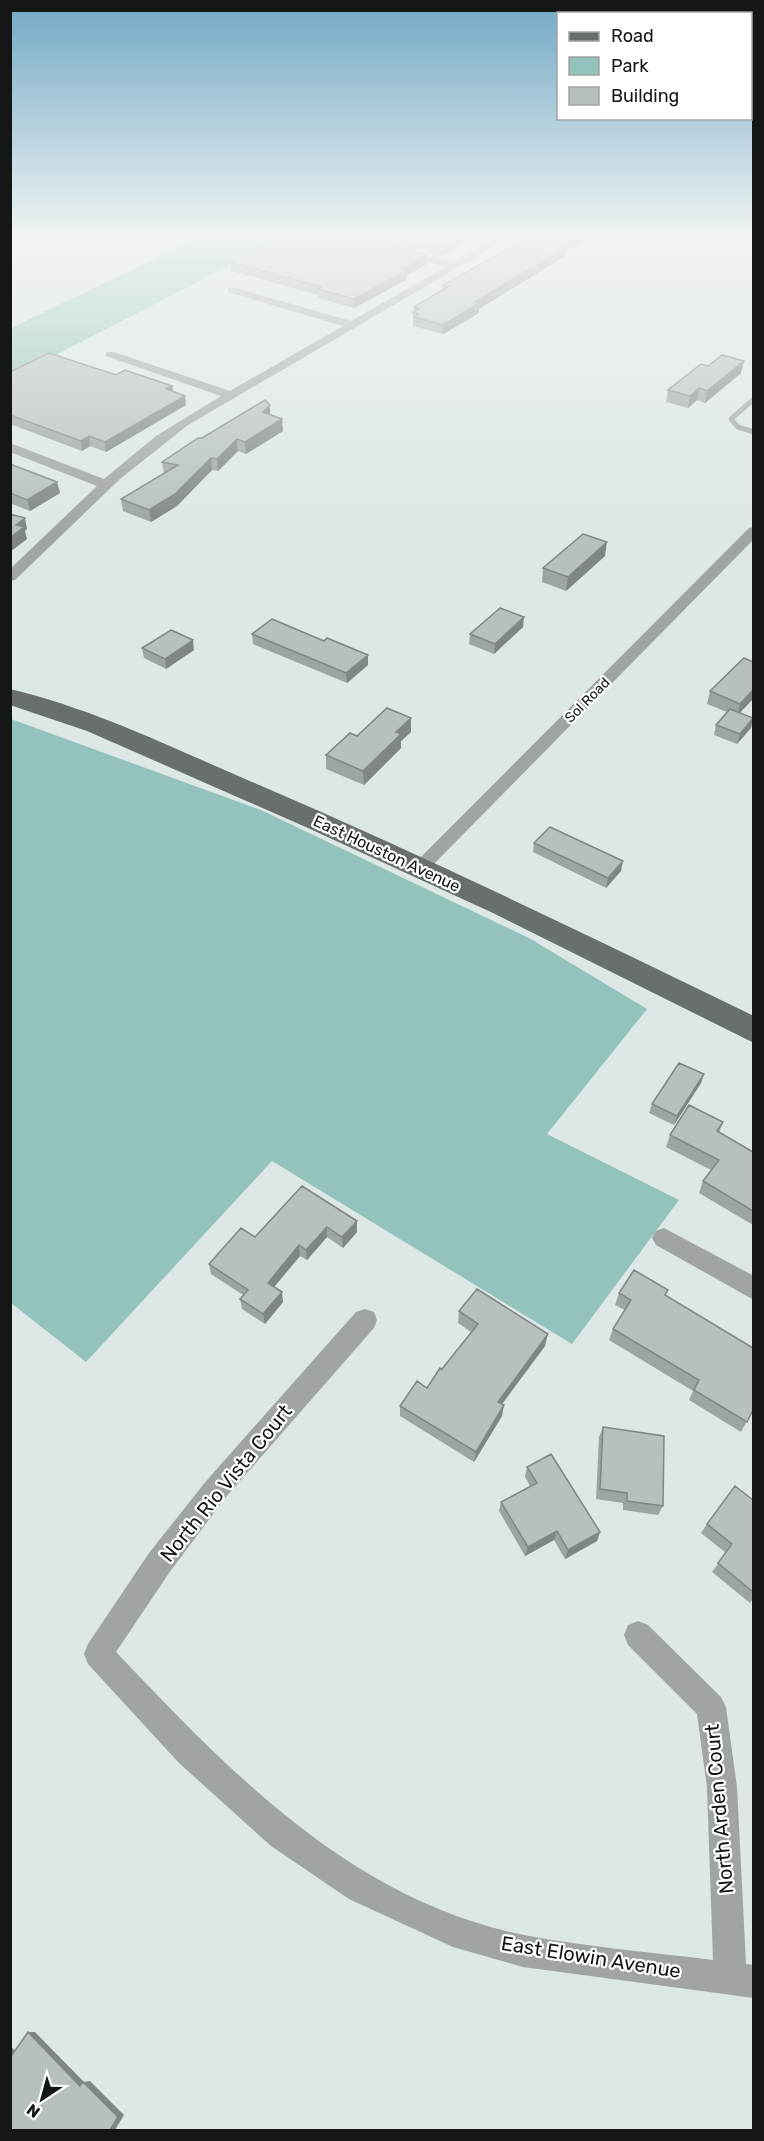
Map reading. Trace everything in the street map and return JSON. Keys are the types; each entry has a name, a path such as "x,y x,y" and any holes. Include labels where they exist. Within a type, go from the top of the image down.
{"main road":[{"name":"East Houston Avenue","path":"10,696 96,725 420,868 503,906 753,1031"}],"street":[{"path":"11,577 105,484 161,438 338,333"},
{"path":"110,354 231,395"},
{"path":"10,447 105,484"},
{"name":"Sol Road","path":"420,868 753,531"},
{"path":"664,1238 753,1289"},
{"name":"North Rio Vista Court","path":"98,1654 159,1563 216,1489 365,1320"},
{"name":"North Arden Court","path":"638,1635 711,1707 722,1787 742,1980"},
{"name":"East Elowin Avenue","path":"98,1654 190,1752 274,1828 360,1887 453,1931 523,1951 742,1980"}],"lane":[{"path":"753,399 731,419 738,427 753,432"}],"green space":[{"path":"11,333 99,333 11,378"},
{"path":"11,719 261,810 529,938 647,1009 547,1134 679,1200 572,1344 272,1161 86,1362 11,1303"}],"building":[{"path":"49,353 116,375 125,370 172,386 166,389 185,396 105,442 89,436 81,441 10,415 10,372"},
{"path":"722,355 744,361 707,391 699,388 690,396 668,390 701,364 708,366"},
{"path":"265,400 270,405 263,412 282,419 245,442 237,439 217,459 211,458 175,494 149,510 121,499 178,465 162,462 198,438 202,438"},
{"path":"10,464 57,482 27,500 10,493"},
{"path":"10,514 25,518 16,525 24,527 10,538"},
{"path":"583,534 607,542 568,577 543,568"},
{"path":"500,608 524,617 495,644 470,634"},
{"path":"272,619 324,641 327,638 368,655 346,673 252,634"},
{"path":"171,630 193,640 165,659 142,648"},
{"path":"744,658 753,662 753,690 740,704 710,691"},
{"path":"387,708 411,718 396,732 401,734 363,771 326,755 350,733 357,736"},
{"path":"730,709 753,718 740,734 716,725"},
{"path":"550,827 623,861 608,878 534,843"},
{"path":"679,1063 704,1074 677,1116 652,1104"},
{"path":"689,1105 723,1122 717,1131 753,1152 753,1211 703,1181 719,1160 670,1135"},
{"path":"302,1186 357,1221 342,1237 327,1227 306,1250 299,1245 268,1283 282,1292 263,1314 240,1299 248,1290 209,1264 241,1228 255,1237"},
{"path":"634,1270 668,1290 665,1295 753,1348 753,1410 747,1422 694,1390 699,1380 613,1329 631,1300 619,1293"},
{"path":"477,1289 548,1334 498,1402 504,1405 476,1452 400,1406 417,1381 427,1388 440,1368 442,1369 478,1324 459,1311"},
{"path":"603,1427 664,1436 663,1506 627,1501 627,1493 600,1489"},
{"path":"551,1454 600,1532 568,1550 557,1531 528,1547 501,1502 537,1483 527,1467"},
{"path":"735,1486 753,1500 753,1592 718,1563 732,1544 707,1524"},
{"path":"28,2032 80,2086 83,2082 118,2117 110,2130 10,2130 10,2054 12,2055"}]}
